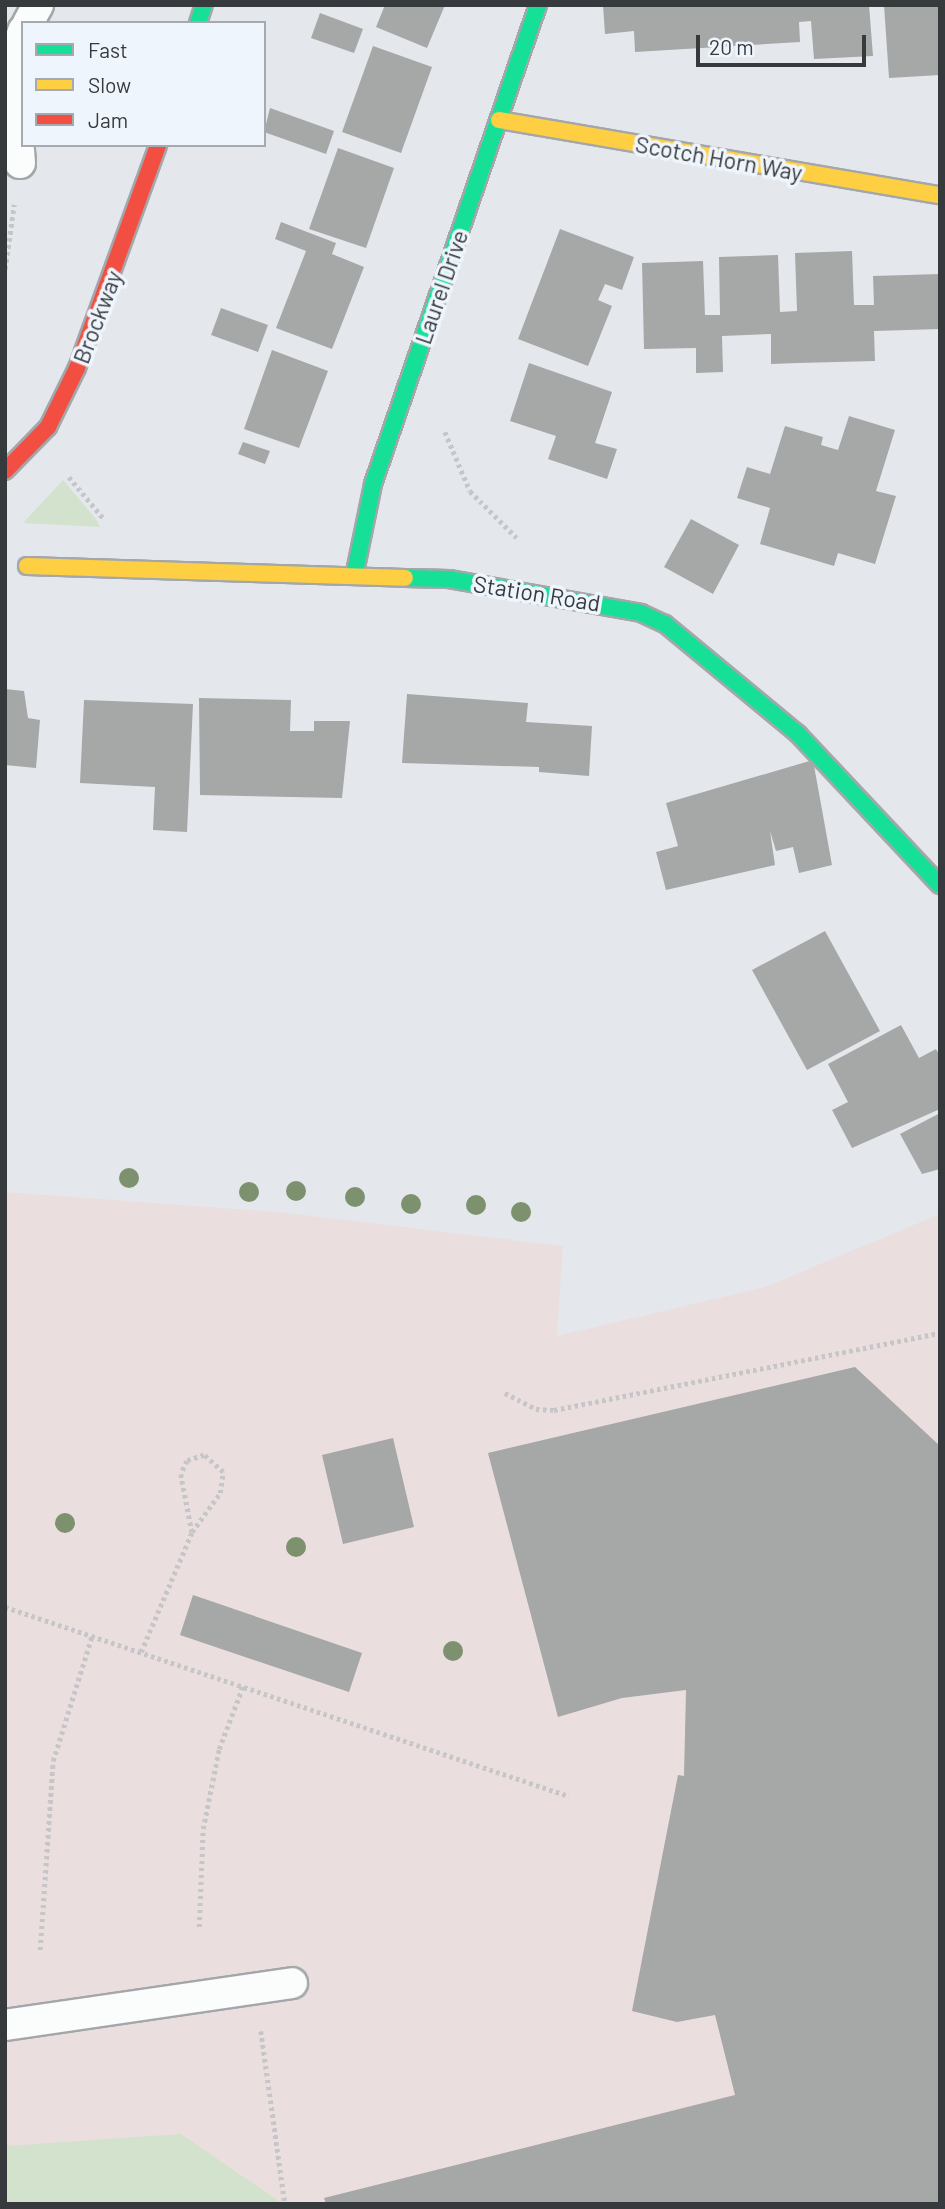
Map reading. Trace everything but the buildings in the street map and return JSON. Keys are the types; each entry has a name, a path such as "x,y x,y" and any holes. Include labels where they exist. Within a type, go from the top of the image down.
{"street":[{"name":"Laurel Drive","path":"355,572 373,484 538,5"},
{"name":"Scotch Horn Way","path":"499,120 940,195"},
{"name":"Brockway","path":"5,471 38,440 77,368 157,147"},
{"name":"Station Road","path":"27,566 355,572 584,599 665,624 839,774 940,885"}],"lane":[{"path":"29,21 38,5"},
{"path":"20,163 12,63 21,37"},
{"path":"5,2025 292,1983"}],"path":[{"path":"5,269 20,163"},
{"path":"441,418 470,491 527,545"},
{"path":"38,440 144,568"},
{"path":"505,1393 536,1409 554,1410 940,1334"},
{"path":"141,1652 192,1532 223,1480 219,1463 204,1455 187,1461 181,1474 192,1532"},
{"path":"5,1607 569,1796"},
{"path":"40,1950 53,1761 92,1636"},
{"path":"199,1927 205,1817 219,1749 243,1686"},
{"path":"255,1989 285,2204"}],"shaded area":[{"path":"5,1192 278,1212 563,1246 557,1336 765,1287 940,1214 940,2204 5,2204"}],"green space":[{"path":"63,480 96,519 100,527 23,523"},
{"path":"181,2134 283,2204 5,2204 5,2146"}],"traffic: fast":[{"path":"199,21 204,5"},
{"path":"355,572 373,484 538,5"},
{"path":"405,578 449,579 641,613 665,624 798,734 940,885"}],"traffic: slow":[{"path":"499,120 940,195"},
{"path":"27,566 405,578"}],"traffic: jam":[{"path":"5,471 48,427 77,368 157,147"}]}
